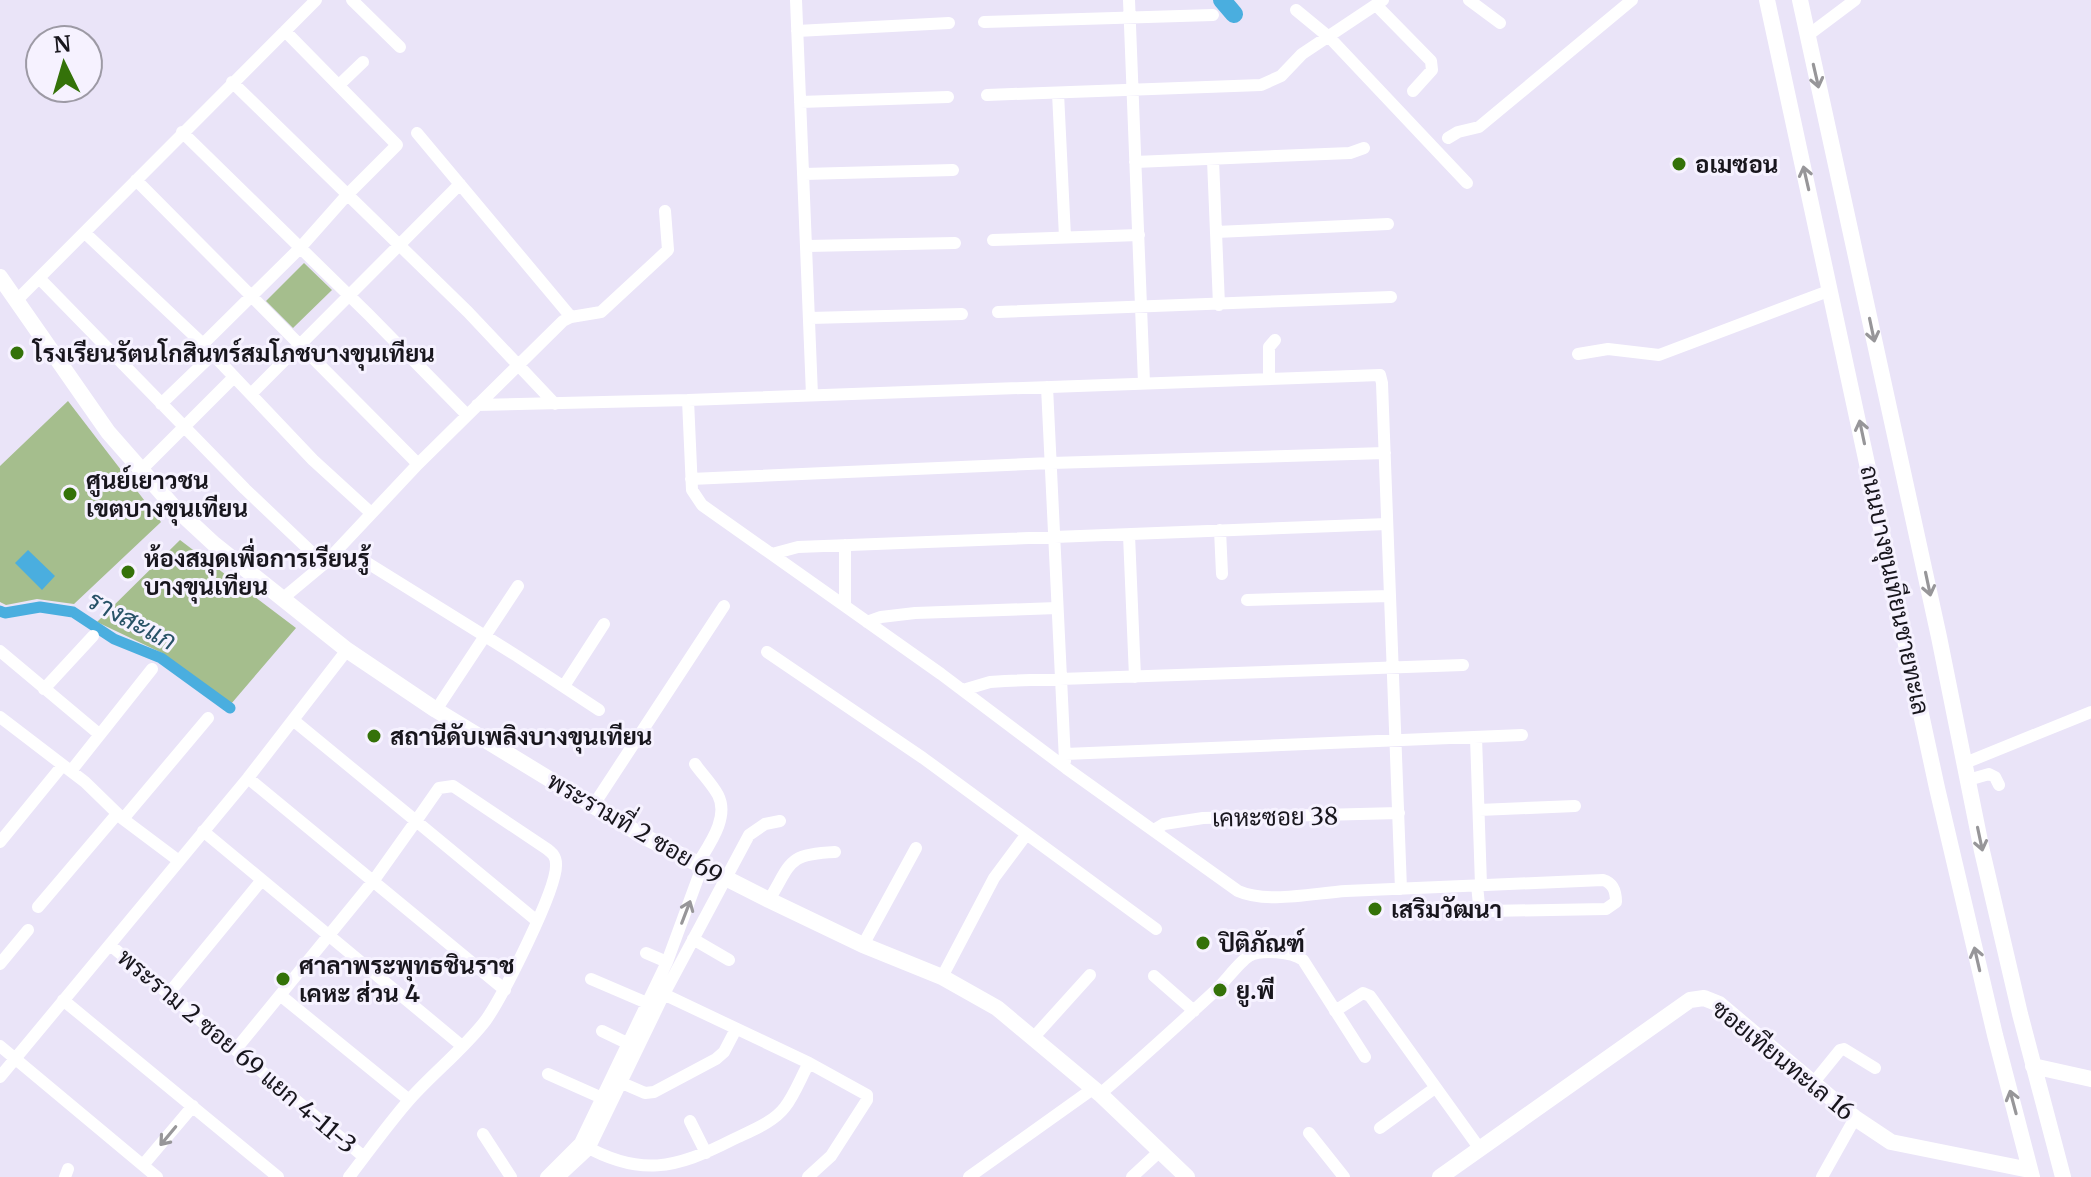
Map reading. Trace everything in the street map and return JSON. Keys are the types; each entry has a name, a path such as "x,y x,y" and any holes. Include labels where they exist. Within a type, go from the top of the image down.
{"main road":[{"name":"ถนนบางขุนเทียนชายทะเล","path":"1767,0 1937,788 2031,1173"},
{"name":"ถนนบางขุนเทียนชายทะเล","path":"1800,0 1966,771 2033,1066 2063,1177"},
{"name":"พระรามที่ 2 ซอย 69","path":"0,277 108,432 183,516 347,650 436,710 593,806 700,866 863,945 942,977 997,1008 1097,1091 1187,1177"},
{"name":"ซอยเทียนทะเล 16","path":"1440,1177 1549,1097 1696,998 1719,1004 1855,1118 1900,1145 2031,1173"},
{"path":"1995,1035 2001,1042 2011,1044 2020,1040 2025,1032"},
{"path":"2033,1066 2091,1079"}],"street":[{"path":"17,300 316,0"},
{"path":"352,0 400,47"},
{"path":"796,0 812,395"},
{"path":"1129,0 1144,383"},
{"path":"1469,0 1500,23"},
{"path":"1448,138 1479,127 1632,0"},
{"path":"1807,36 1855,0"},
{"path":"987,95 1261,85 1272,82 1290,69 1302,54 1380,3 1431,61 1432,70 1413,91"},
{"path":"1296,10 1330,38 1467,183"},
{"path":"984,22 1213,15"},
{"path":"797,31 949,23"},
{"path":"203,344 300,248 397,145 285,31"},
{"path":"339,85 363,62"},
{"path":"232,82 400,245 555,404"},
{"path":"1058,93 1065,237"},
{"path":"800,102 948,97"},
{"path":"182,132 467,415"},
{"path":"417,133 571,317"},
{"path":"1135,162 1350,153 1364,148"},
{"path":"1213,160 1219,305"},
{"path":"804,174 953,170"},
{"path":"136,180 418,464"},
{"path":"251,394 460,184"},
{"path":"282,599 324,564 418,464 563,321 601,312 668,250 665,211"},
{"path":"1216,232 1388,224"},
{"path":"85,233 203,344 313,460 371,513"},
{"path":"993,240 1139,235"},
{"path":"807,246 955,243"},
{"path":"40,279 184,428 324,564"},
{"path":"1578,354 1608,349 1659,355 1831,290"},
{"path":"998,312 1391,297"},
{"path":"810,318 962,314"},
{"path":"1269,377 1269,347 1275,340"},
{"path":"161,404 213,354"},
{"path":"477,405 1380,375 1401,889"},
{"path":"141,470 234,377"},
{"path":"1217,379 1218,394"},
{"path":"1047,387 1066,768"},
{"path":"688,400 691,479 694,496 702,505 963,690 1224,884 1247,896 1257,898 1401,889 1479,885 1603,880 1613,887 1616,902 1606,909 1487,911 1479,905 1479,885 1479,810 1476,737"},
{"path":"1220,442 1221,458"},
{"path":"691,479 1051,463 1385,453"},
{"path":"772,554 798,547 1387,524"},
{"path":"1220,530 1222,574"},
{"path":"1129,535 1135,677"},
{"path":"845,545 845,606"},
{"path":"366,562 599,710"},
{"path":"436,710 518,586"},
{"path":"1247,600 1390,596"},
{"path":"593,806 724,606"},
{"path":"867,622 915,613 1057,608"},
{"path":"564,686 604,624"},
{"path":"44,689 93,636"},
{"path":"0,1077 248,778 347,650"},
{"path":"0,651 99,734"},
{"path":"767,652 923,758 1156,929"},
{"path":"963,690 990,682 1463,665"},
{"path":"0,842 99,734 152,669"},
{"path":"1966,771 2091,712"},
{"path":"38,907 208,718"},
{"path":"293,720 537,921"},
{"path":"1,721 67,769 120,816 179,861"},
{"path":"1065,754 1522,735"},
{"path":"659,992 700,866 719,824 721,810 718,795 695,764"},
{"path":"1966,771 1989,774 1995,777 1999,785"},
{"path":"248,778 505,990"},
{"path":"236,1049 374,880 439,788 453,786 555,855 555,875 505,990 484,1022 409,1100 349,1177"},
{"path":"1479,810 1575,806"},
{"name":"เคหะซอย 38","path":"1154,830 1164,824 1203,818 1399,813"},
{"path":"559,1177 584,1146 659,992 693,939 749,835 765,824 780,821"},
{"path":"203,831 462,1046"},
{"path":"942,977 994,878 1026,835"},
{"path":"863,945 916,848"},
{"path":"769,900 796,858 808,853 835,852"},
{"path":"169,993 261,881"},
{"path":"0,964 28,930"},
{"path":"693,939 729,960"},
{"name":"พระราม 2 ซอย 69 แยก 4-11-3","path":"110,945 364,1157"},
{"path":"646,953 667,962"},
{"path":"969,1177 1097,1091 1194,1011 1248,957 1262,954 1297,956 1303,960 1365,1057"},
{"path":"1034,1037 1090,975"},
{"path":"1154,976 1194,1011"},
{"path":"591,979 653,1005"},
{"path":"659,992 809,1063 867,1095 867,1100 831,1156 808,1177"},
{"path":"1335,1011 1363,993 1370,996 1480,1149"},
{"path":"280,995 409,1100"},
{"path":"63,1000 278,1177"},
{"path":"546,1177 584,1146 602,1098 617,1081 629,1044 653,1005"},
{"path":"617,1081 645,1093 658,1091 716,1059 724,1052 736,1029"},
{"path":"602,1031 629,1044"},
{"path":"0,1046 157,1177"},
{"path":"1814,1082 1844,1049 1875,1068"},
{"path":"584,1146 623,1167 657,1171 677,1167 767,1122 784,1108 809,1063"},
{"path":"548,1074 602,1098"},
{"path":"1380,1128 1435,1088"},
{"path":"143,1165 193,1106"},
{"path":"1822,1177 1855,1118"},
{"path":"690,1121 706,1153"},
{"path":"1309,1133 1344,1177"},
{"path":"483,1134 511,1177"},
{"path":"1132,1177 1160,1151"}],"green space":[{"path":"304,263 332,290 293,328 266,301"},
{"name":"ศูนย์เยาวชน เขตบางขุนเทียน","path":"68,401 161,522 74,604 37,599 6,605 0,602 0,466"},
{"path":"180,540 296,628 231,704 162,653 97,622"}],"water":[{"path":"28,550 55,576 42,590 15,563"}],"waterway":[{"path":"1222,0 1234,14"},
{"name":"รางสะแก","path":"0,611 5,613 40,607 73,612 114,639 161,658 230,708"}],"place":[{"name":"อเมซอน","path":"1679,164"},
{"name":"โรงเรียนรัตนโกสินทร์สมโภชบางขุนเทียน","path":"17,353"},
{"name":"ศูนย์เยาวชน เขตบางขุนเทียน","path":"70,494"},
{"name":"ห้องสมุดเพื่อการเรียนรู้ บางขุนเทียน","path":"128,572"},
{"name":"สถานีดับเพลิงบางขุนเทียน","path":"374,736"},
{"name":"เสริมวัฒนา","path":"1375,909"},
{"name":"ปิติภัณฑ์","path":"1203,943"},
{"name":"ศาลาพระพุทธชินราช เคหะ ส่วน 4","path":"283,979"},
{"name":"ยู.พี","path":"1220,990"}]}
